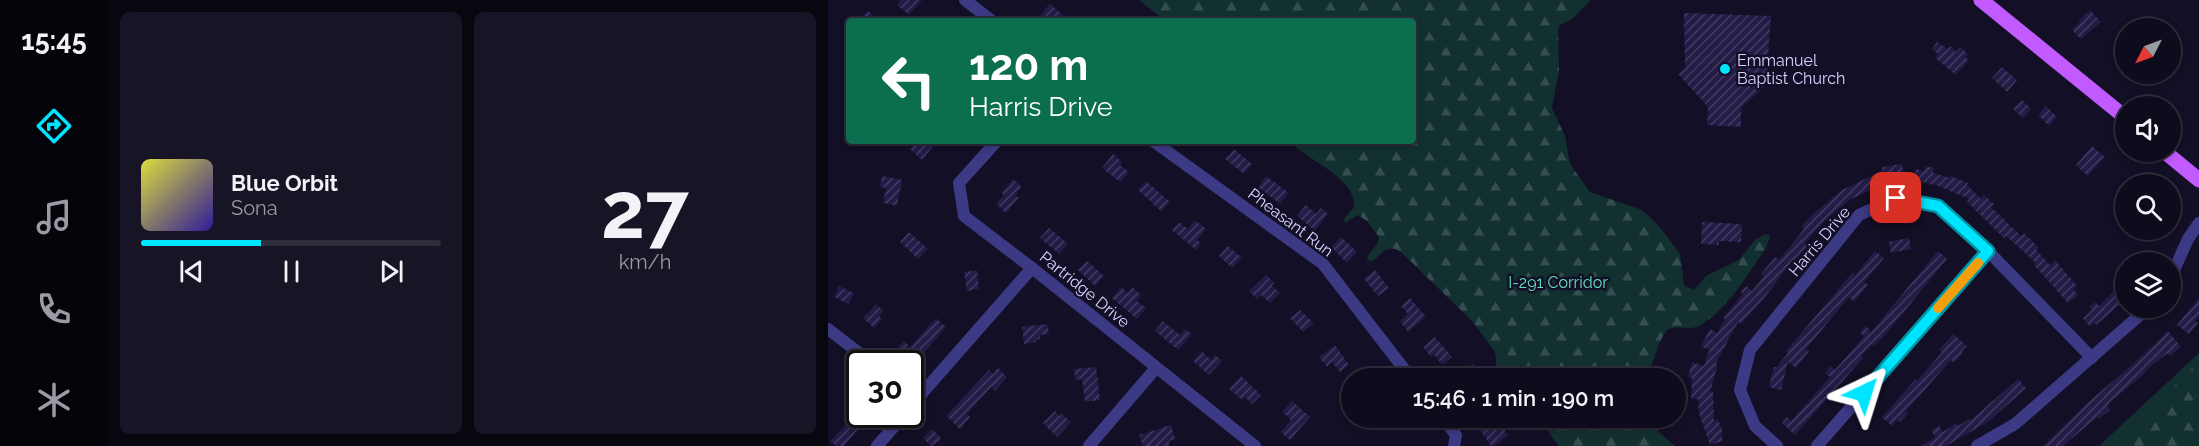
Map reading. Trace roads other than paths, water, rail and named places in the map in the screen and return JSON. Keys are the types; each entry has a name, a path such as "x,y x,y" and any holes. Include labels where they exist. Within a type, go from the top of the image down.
{"main road":[{"path":"1981,0 2115,109"},
{"path":"2177,162 2199,180"}],"street":[{"path":"965,0 988,18"},
{"name":"Partridge Drive","path":"994,144 958,183 964,216 1255,446"},
{"name":"Pheasant Run","path":"1157,144 1323,264 1404,368"},
{"name":"Harris Drive","path":"1777,446 1755,426 1740,390 1750,350 1859,215 1896,198 1938,206 1988,251 2092,358"},
{"path":"2181,255 2199,223"},
{"path":"1817,446 1988,251"},
{"path":"924,388 1032,268"},
{"path":"1977,446 2015,424 2137,318"},
{"path":"828,329 855,350"},
{"path":"1089,446 1156,368"},
{"path":"877,446 893,428"},
{"path":"1451,428 1456,435 1454,446"}],"place":[{"name":"Emmanuel Baptist Church","path":"1725,69"}],"park label":[{"name":"I-291 Corridor","path":"1558,282"}]}
